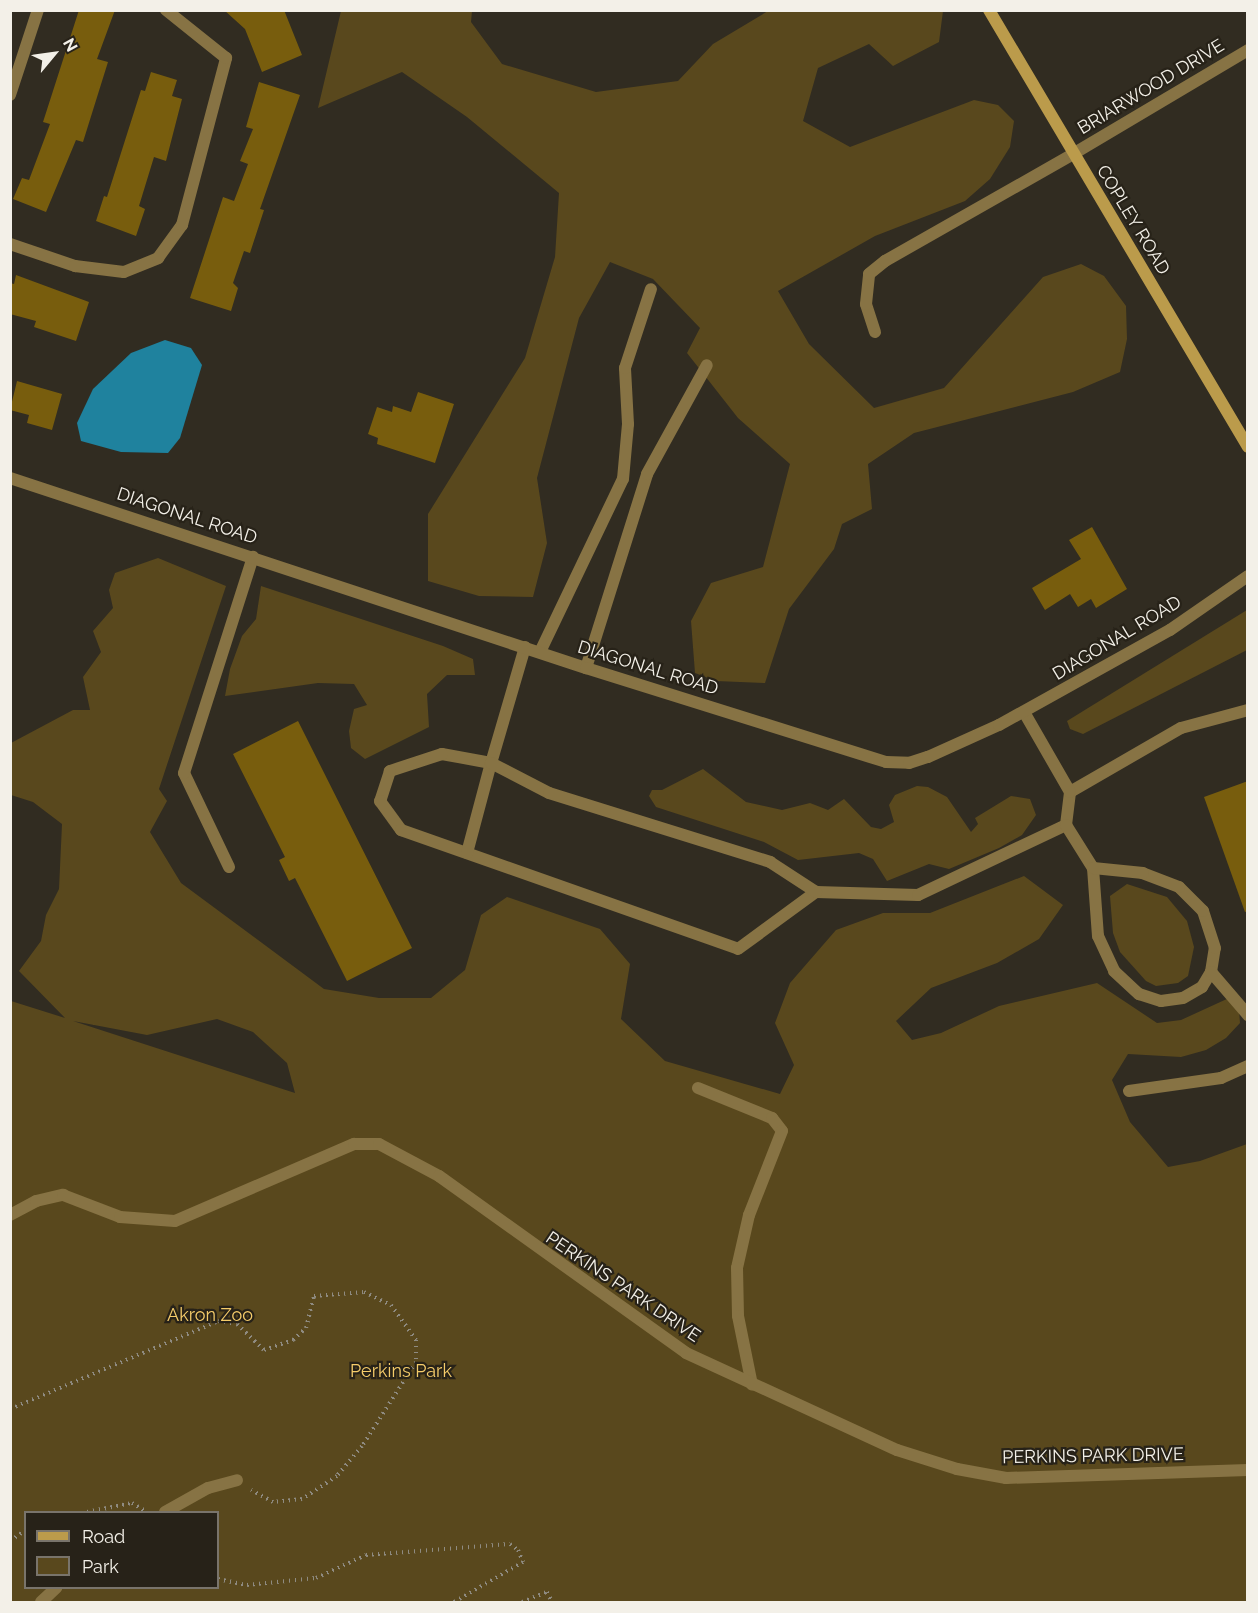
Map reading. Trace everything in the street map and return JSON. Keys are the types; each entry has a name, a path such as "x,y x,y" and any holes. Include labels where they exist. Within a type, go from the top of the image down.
{"main road":[{"name":"COPLEY ROAD","path":"989,10 1248,447"}],"street":[{"path":"10,95 38,10"},
{"path":"10,244 75,267 124,272 158,258 182,225 226,58 166,10"},
{"name":"BRIARWOOD DRIVE","path":"875,332 866,304 869,274 885,261 1073,154 1248,50"},
{"path":"540,652 623,478 628,424 625,368 651,289"},
{"path":"586,668 647,474 707,364"},
{"name":"DIAGONAL ROAD","path":"10,478 586,668 886,762 909,763 928,757 1024,712 1170,630 1248,576"},
{"path":"229,867 184,773 253,557"},
{"path":"467,853 525,647"},
{"path":"1070,792 1181,728 1248,710"},
{"path":"1024,712 1070,792 1066,825 1093,868 1098,936 1114,971 1138,994 1161,1001 1184,998 1202,987 1211,972 1215,948 1211,929 1203,911 1179,888 1143,873 1093,868"},
{"path":"816,892 738,949 401,830 380,801 390,771 442,754 491,763 549,793 770,862 816,892 918,895 1066,825"},
{"path":"1211,972 1248,1015"},
{"path":"1129,1091 1221,1078 1248,1066"},
{"path":"698,1088 772,1118 782,1131 749,1215 737,1268 738,1316 752,1385"},
{"name":"PERKINS PARK DRIVE","path":"10,1215 36,1201 63,1195 120,1217 175,1221 354,1144 379,1144 439,1176 648,1329 686,1353 897,1450 982,1475 1051,1479 1248,1470"},
{"path":"167,1511 208,1488 237,1480"},
{"path":"41,1602 54,1589"}],"path":[{"path":"10,1409 218,1321 237,1324 264,1350 292,1340 306,1328 314,1296 364,1292 391,1305 416,1340 416,1362 362,1446 337,1476 319,1491 287,1503 273,1502 237,1480"},
{"path":"92,1511 132,1503 146,1511"},
{"path":"10,1541 24,1531"},
{"path":"219,1579 247,1585 315,1578 366,1555 510,1544 518,1550 523,1562 454,1602"},
{"path":"522,1602 547,1592 552,1602"}],"green space":[{"path":"341,11 472,11 471,22 502,64 596,92 678,81 713,44 768,11 943,11 939,42 893,66 869,44 818,68 803,121 850,147 974,100 998,105 1014,121 1010,147 990,179 965,201 875,236 778,291 809,344 874,408 944,388 1043,277 1081,264 1104,276 1126,306 1127,339 1120,372 1073,392 914,433 868,464 872,509 842,524 834,549 789,609 765,683 716,681 695,673 691,621 711,583 763,567 790,464 738,418 687,353 700,328 653,279 610,262 579,318 537,478 547,543 533,597 479,596 428,581 428,514 525,358 555,257 559,193 467,117 402,72 318,108"},
{"name":"Perkins Park","path":"158,558 226,586 159,789 167,801 150,832 181,883 324,989 379,998 431,998 465,970 481,915 507,897 600,929 630,964 621,1019 665,1061 780,1094 794,1065 775,1023 790,983 836,930 883,913 930,913 1024,876 1063,905 1039,939 997,963 931,988 896,1021 912,1040 941,1033 999,1006 1097,983 1157,1023 1181,1020 1229,998 1239,1009 1240,1023 1226,1038 1206,1050 1181,1057 1128,1054 1112,1080 1130,1122 1168,1167 1200,1161 1247,1144 1247,1602 11,1602 11,1001 65,1018 19,971 41,941 46,915 59,889 62,824 33,802 11,795 11,743 73,710 90,710 83,677 101,652 93,631 113,608 109,590 115,573","holes":["217,1019 253,1032 287,1063 295,1093 73,1021 147,1035"]},
{"path":"261,586 443,646 473,659 475,675 447,675 427,694 429,727 365,759 351,748 349,731 354,709 367,705 354,684 318,683 225,696 230,669 242,636 256,619"},
{"path":"1247,610 1247,650 1083,734 1070,729 1067,721"},
{"path":"703,769 746,802 782,810 810,803 828,810 844,799 871,827 881,829 894,822 889,805 895,795 917,786 928,787 947,797 971,832 978,824 975,818 1011,796 1030,799 1036,815 1022,835 999,848 949,869 929,864 887,881 873,859 859,853 798,860 764,842 656,807 649,796 652,790 662,790"},
{"path":"1127,884 1167,897 1187,921 1194,947 1188,976 1178,983 1156,986 1146,981 1120,952 1113,933 1110,896"}],"water":[{"path":"165,340 191,348 202,365 180,438 168,453 121,452 81,441 77,423 93,389 131,353"}],"building":[{"path":"79,10 115,10 97,59 108,62 83,142 76,140 46,212 13,199 22,178 29,180 50,124 43,122"},
{"path":"224,10 284,10 302,55 262,72 245,29"},
{"path":"151,72 177,80 172,96 182,99 166,161 154,157 139,206 145,209 136,236 96,221 104,196 107,197 141,90 145,91"},
{"path":"259,82 300,95 260,209 264,210 250,253 244,251 233,283 238,288 231,311 190,298 223,197 234,201 248,164 240,161 253,129 246,127"},
{"path":"16,275 89,302 76,341 34,327 36,321 10,314 10,283 14,284"},
{"path":"17,381 62,394 52,430 27,423 29,415 10,410"},
{"path":"418,392 454,404 435,463 377,444 378,438 368,434 377,407 392,412 393,406 411,412"},
{"path":"1092,527 1127,589 1096,608 1091,599 1078,607 1070,594 1045,610 1032,588 1081,559 1069,540"},
{"path":"298,721 412,948 347,981 295,878 289,881 279,860 285,857 233,754"},
{"path":"1248,781 1248,911 1245,912 1204,797"}],"park label":[{"name":"Akron Zoo","path":"210,1315"}]}
